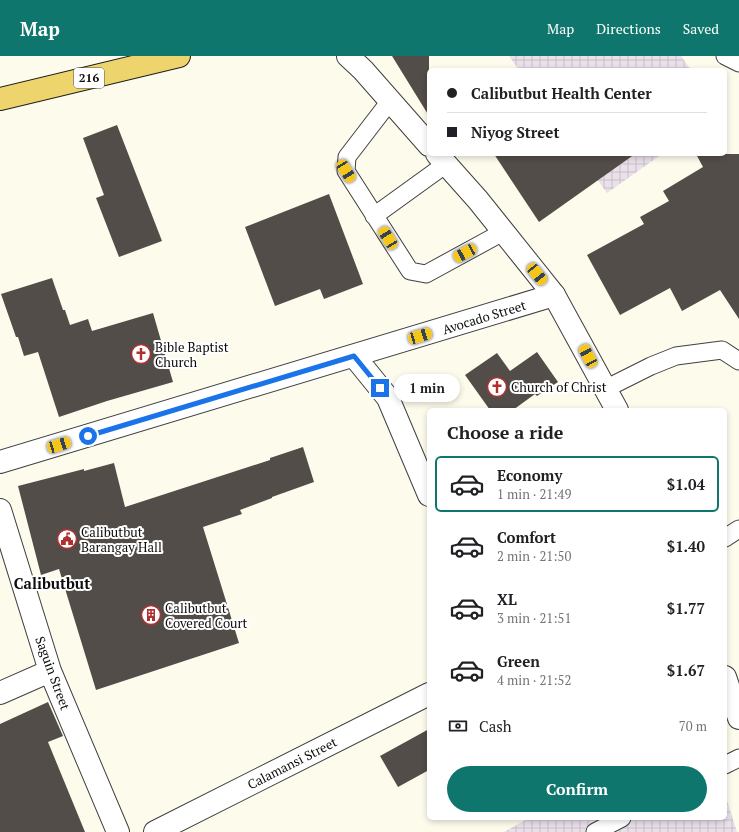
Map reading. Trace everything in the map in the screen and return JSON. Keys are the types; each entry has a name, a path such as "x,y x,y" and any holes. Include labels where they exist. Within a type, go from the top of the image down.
{"main road":[{"name":"216","path":"0,99 179,56"}],"street":[{"path":"348,56 363,70 427,143"},
{"path":"442,159 478,200 554,295 616,408"},
{"name":"Avocado Street","path":"0,462 554,295"},
{"path":"354,356 388,398 427,490"},
{"name":"Saguin Street","path":"0,510 50,671 118,832"},
{"path":"0,693 50,671"},
{"path":"727,684 739,718"},
{"name":"Calamansi Street","path":"155,832 427,695"}],"lane":[{"path":"725,56 739,63"},
{"path":"390,101 347,157 346,171 410,271 426,274 504,232"},
{"path":"374,216 442,159"},
{"path":"605,389 651,366 676,356 722,350 739,361"},
{"path":"727,537 739,529"},
{"path":"727,764 739,758"},
{"path":"595,832 618,820"}],"shaded area":[{"path":"509,56 681,56 690,68 518,68"},
{"path":"580,156 659,156 607,193"},
{"path":"727,800 737,832 504,832 525,820 727,820"}],"building":[{"path":"392,56 429,56 429,68 427,68 427,113"},
{"path":"117,125 162,241 119,257 96,198 104,195 83,138"},
{"path":"727,154 739,154 739,319 720,290 682,311 670,288 620,315 587,255 644,224 640,217 669,201 663,191 703,167 697,156 727,156"},
{"path":"495,156 632,156 539,222"},
{"path":"329,194 363,284 324,299 320,289 275,306 245,227"},
{"path":"52,278 70,325 88,319 92,331 153,313 173,382 107,401 59,417 38,352 24,356 1,294"},
{"name":"Church of Christ","path":"537,352 558,382 537,396 535,394 516,408 489,408 465,375 497,353 510,371"},
{"path":"303,447 314,482 240,510 242,514 203,527 239,643 96,690 59,569 41,575 18,486 114,463 125,507 270,460 270,458"},
{"path":"48,702 63,736 48,742 85,832 0,832 0,724"},
{"path":"427,730 427,771 398,787 380,756"}],"place":[{"name":"Bible Baptist Church","path":"141,354"},
{"name":"Church of Christ","path":"497,387"},
{"name":"Calibutbut Barangay Hall","path":"67,539"},
{"name":"Calibutbut Covered Court","path":"151,615"}],"district":[{"name":"Calibutbut","path":"52,584"}],"route":[{"path":"88,436 354,356 380,388"}]}
